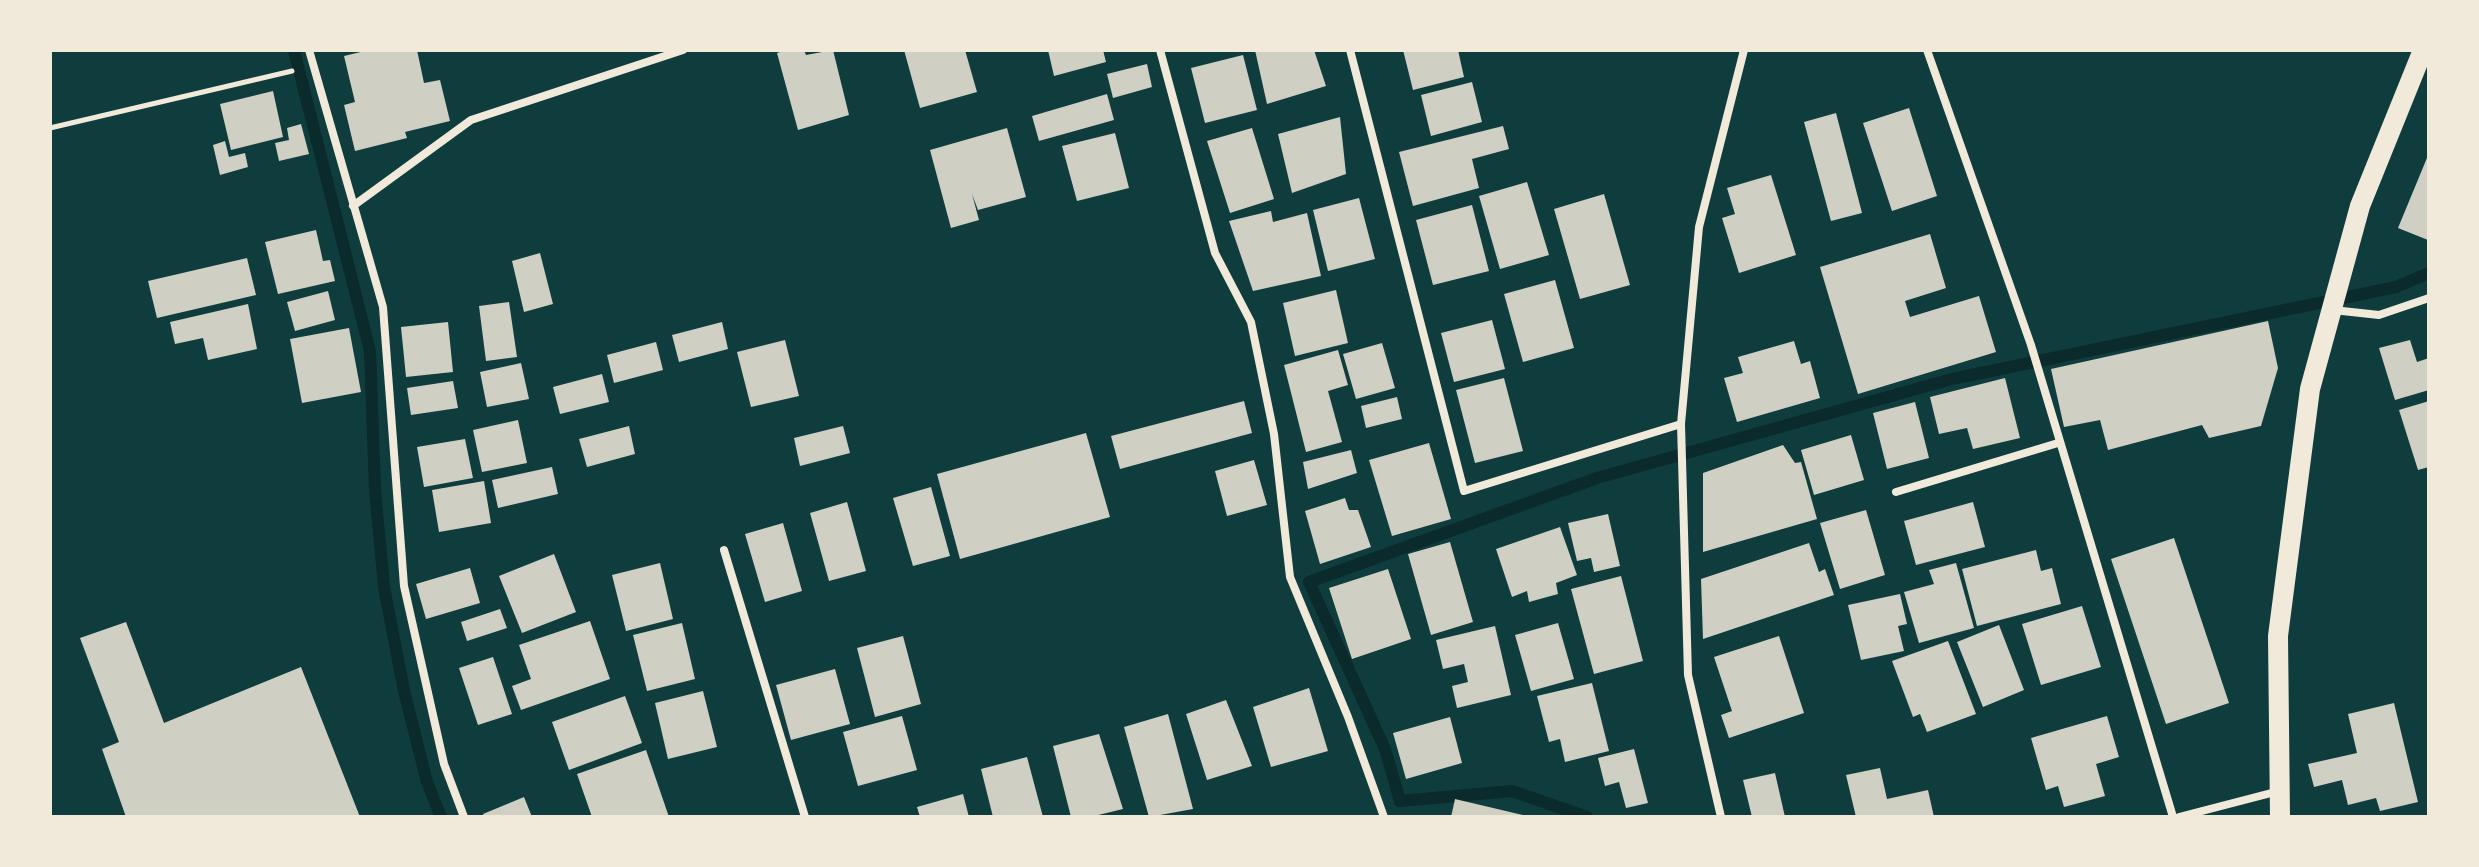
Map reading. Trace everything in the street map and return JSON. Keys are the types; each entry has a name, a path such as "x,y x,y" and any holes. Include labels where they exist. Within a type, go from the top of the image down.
{"main road":[{"path":"2280,817 2278,636 2310,389 2360,206 2423,50"}],"street":[{"path":"309,50 383,307 404,586 444,764 464,817"},
{"path":"353,206 471,120 683,50"},
{"path":"1160,50 1215,253 1251,322 1274,434 1290,577 1348,717 1384,817"},
{"path":"1350,50 1464,491 1681,424"},
{"path":"1721,817 1688,675 1681,424 1699,227 1744,50"},
{"path":"1927,50 2031,345 2058,443 2176,817 2280,791"},
{"path":"2331,310 2379,315 2429,298"},
{"path":"1896,492 2058,443"},
{"path":"724,550 805,817"}],"path":[{"path":"50,128 312,66"}],"building":[{"path":"369,50 417,50 424,83 440,80 450,121 405,132 407,138 355,151 344,105 355,102 344,56"},
{"path":"804,50 806,55 833,50 849,115 798,130 777,53"},
{"path":"904,50 965,50 977,92 920,108"},
{"path":"1048,50 1103,50 1106,62 1054,76"},
{"path":"1255,50 1314,50 1326,86 1267,104"},
{"path":"1403,50 1458,50 1464,77 1413,90"},
{"path":"1243,55 1257,110 1205,123 1191,68"},
{"path":"1147,64 1152,87 1113,98 1107,74"},
{"path":"1472,82 1482,122 1431,136 1421,95"},
{"path":"273,91 283,137 231,150 220,104"},
{"path":"1107,94 1114,120 1039,141 1032,116"},
{"path":"1909,108 1937,196 1892,211 1863,123"},
{"path":"1836,113 1862,213 1831,221 1804,122"},
{"path":"1340,117 1346,174 1292,193 1278,134"},
{"path":"301,124 309,154 279,161 275,143 289,140 287,128"},
{"path":"1503,126 1509,149 1472,159 1479,188 1413,206 1399,152"},
{"path":"1007,128 1026,197 978,210 972,194 979,220 951,228 930,150"},
{"path":"1252,128 1274,199 1230,213 1207,141"},
{"path":"1115,133 1129,188 1077,201 1062,146"},
{"path":"225,141 229,157 245,153 248,167 220,175 213,145"},
{"path":"2429,153 2429,239 2428,240 2398,228"},
{"path":"1771,175 1796,255 1739,273 1722,218 1735,214 1727,188"},
{"path":"1527,182 1549,255 1500,269 1479,196"},
{"path":"1604,194 1630,285 1580,299 1554,209"},
{"path":"1359,198 1375,259 1328,271 1313,210"},
{"path":"1472,205 1489,271 1433,285 1416,220"},
{"path":"1271,211 1273,222 1307,213 1321,276 1253,291 1229,221"},
{"path":"316,230 323,261 330,260 335,281 278,294 265,242"},
{"path":"1930,234 1946,288 1905,301 1910,317 1979,296 1996,352 1858,394 1820,267"},
{"path":"540,253 553,304 524,312 512,261"},
{"path":"247,258 256,295 157,318 148,281"},
{"path":"1555,280 1574,348 1523,362 1504,294"},
{"path":"1336,290 1348,343 1295,356 1283,303"},
{"path":"328,291 335,320 295,331 287,302"},
{"path":"509,302 517,357 486,361 479,306"},
{"path":"248,304 257,349 208,360 203,338 175,344 170,322"},
{"path":"1492,320 1505,369 1454,382 1441,333"},
{"path":"2268,321 2278,368 2261,426 2209,438 2202,425 2108,450 2100,420 2064,427 2051,369"},
{"path":"448,322 453,372 406,377 401,327"},
{"path":"722,322 728,349 679,362 672,335"},
{"path":"349,328 361,392 302,403 290,339"},
{"path":"785,340 799,396 751,407 737,352"},
{"path":"2410,340 2417,362 2429,358 2429,390 2395,400 2379,348"},
{"path":"1794,341 1801,364 1810,361 1820,398 1737,422 1724,378 1743,373 1738,357"},
{"path":"656,342 663,370 614,383 607,355"},
{"path":"1382,343 1395,388 1356,399 1343,354"},
{"path":"1338,350 1348,385 1328,391 1342,442 1306,452 1284,365"},
{"path":"521,363 529,399 487,407 480,372"},
{"path":"602,374 609,402 560,414 553,387"},
{"path":"1504,378 1523,451 1475,463 1456,390"},
{"path":"2005,378 2020,438 1973,449 1967,428 1939,434 1930,397"},
{"path":"453,381 458,408 411,415 407,388"},
{"path":"1397,397 1402,419 1366,428 1361,406"},
{"path":"1244,401 1252,433 1120,469 1111,436"},
{"path":"2429,401 2429,467 2418,470 2399,410"},
{"path":"1915,402 1929,458 1887,469 1873,413"},
{"path":"518,420 527,463 482,472 473,430"},
{"path":"629,426 635,454 587,467 579,439"},
{"path":"843,426 850,453 800,466 794,438"},
{"path":"1086,433 1110,517 960,559 937,474"},
{"path":"1851,435 1864,480 1814,495 1801,450"},
{"path":"465,439 473,478 424,487 417,447"},
{"path":"1429,443 1451,519 1392,536 1369,460"},
{"path":"1783,445 1795,463 1801,462 1817,519 1703,552 1703,473"},
{"path":"1351,450 1357,473 1308,489 1303,462"},
{"path":"1254,460 1267,505 1227,516 1215,471"},
{"path":"552,467 558,494 498,508 492,480"},
{"path":"484,481 491,523 439,532 432,490"},
{"path":"931,487 950,556 913,566 893,498"},
{"path":"1345,498 1349,510 1358,510 1371,547 1320,564 1305,511"},
{"path":"847,502 866,571 829,581 810,513"},
{"path":"1973,502 1985,547 1916,565 1904,521"},
{"path":"1866,510 1885,575 1840,589 1820,523"},
{"path":"1608,514 1620,566 1594,572 1591,558 1577,561 1568,523"},
{"path":"783,523 802,591 765,602 745,534"},
{"path":"1560,527 1577,575 1556,583 1558,594 1529,602 1527,591 1512,597 1496,549"},
{"path":"2174,538 2229,703 2166,724 2111,559"},
{"path":"1450,542 1473,622 1431,635 1408,554"},
{"path":"1809,543 1819,572 1825,569 1834,595 1703,639 1701,579"},
{"path":"2036,550 2041,571 2052,568 2061,604 1977,626 1962,569"},
{"path":"554,554 576,612 522,633 499,576"},
{"path":"660,563 673,619 626,631 612,575"},
{"path":"1956,563 1974,628 1919,643 1904,592 1934,584 1929,570"},
{"path":"470,568 480,603 426,619 416,584"},
{"path":"1388,569 1411,639 1352,659 1329,588"},
{"path":"1621,576 1643,661 1594,674 1571,589"},
{"path":"1900,594 1907,624 1898,626 1904,651 1861,660 1848,605"},
{"path":"2082,606 2101,667 2041,685 2022,624"},
{"path":"500,609 507,628 467,641 461,622"},
{"path":"590,621 610,679 521,710 512,686 531,679 519,645"},
{"path":"126,622 164,723 301,667 360,817 126,817 102,749 119,742 80,638"},
{"path":"682,623 695,679 647,691 633,635"},
{"path":"1558,623 1574,679 1531,691 1515,635"},
{"path":"1999,625 2024,690 1983,707 1957,642"},
{"path":"1495,626 1511,695 1457,708 1452,686 1468,682 1464,664 1443,669 1436,640"},
{"path":"903,636 921,704 875,717 857,648"},
{"path":"1779,636 1804,713 1729,738 1721,715 1732,711 1714,657"},
{"path":"1948,641 1976,714 1927,732 1920,714 1913,717 1892,661"},
{"path":"493,657 512,714 478,725 459,668"},
{"path":"835,669 850,724 791,740 776,685"},
{"path":"1592,683 1609,751 1565,762 1560,739 1549,742 1537,696"},
{"path":"1309,688 1328,751 1271,767 1253,707"},
{"path":"703,691 717,747 668,759 655,703"},
{"path":"625,696 642,743 569,770 552,722"},
{"path":"1226,700 1252,766 1207,780 1186,714"},
{"path":"2394,703 2418,802 2380,811 2376,798 2348,805 2342,780 2314,787 2308,764 2357,753 2348,714"},
{"path":"1168,714 1193,809 1149,817 1124,727"},
{"path":"902,716 917,770 858,786 843,732"},
{"path":"2107,716 2119,757 2096,764 2105,796 2064,807 2058,786 2046,790 2031,738"},
{"path":"1450,717 1462,763 1406,779 1393,733"},
{"path":"1099,734 1123,809 1090,817 1071,817 1053,746"},
{"path":"1634,749 1648,803 1626,808 1619,782 1605,786 1598,758"},
{"path":"646,750 669,817 592,817 577,774"},
{"path":"1027,757 1043,817 993,817 981,769"},
{"path":"1880,768 1887,799 1928,790 1934,817 1856,817 1846,775"},
{"path":"1775,773 1785,817 1752,817 1743,780"},
{"path":"963,794 969,817 920,817 917,807"},
{"path":"524,797 532,817 484,817 483,814"},
{"path":"1455,799 1527,816 1527,817 1451,817"}],"waterway":[{"path":"294,50 370,351 375,490 384,587 404,691 427,782 441,817"},
{"path":"1587,817 1512,791 1400,801 1385,749 1309,582 1597,478 1952,379 2396,287 2429,273"}]}
